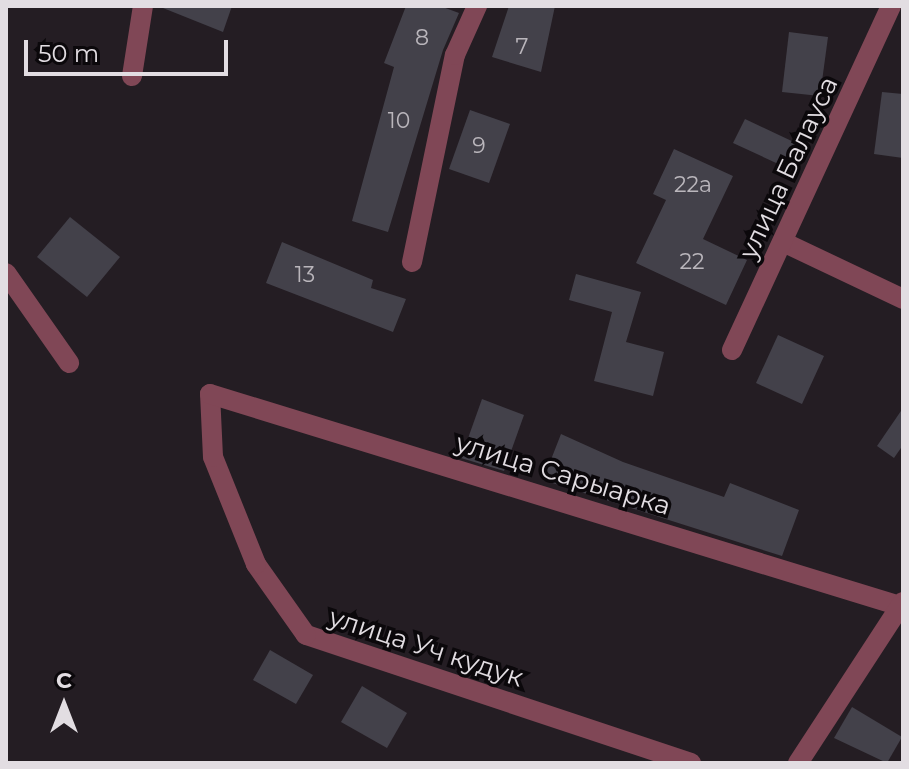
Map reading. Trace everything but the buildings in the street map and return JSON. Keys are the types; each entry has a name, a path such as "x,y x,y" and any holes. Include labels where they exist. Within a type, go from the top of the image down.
{"street":[{"path":"132,76 143,6"},
{"path":"412,262 455,55 477,6"},
{"name":"улица Балауса","path":"732,350 891,6"},
{"path":"783,242 903,299"},
{"path":"6,273 69,363"},
{"name":"улица Сарыарка","path":"210,394 902,604"},
{"name":"улица Уч кудук","path":"210,394 213,457 256,564 306,635 691,763"},
{"path":"798,763 902,604"}]}
